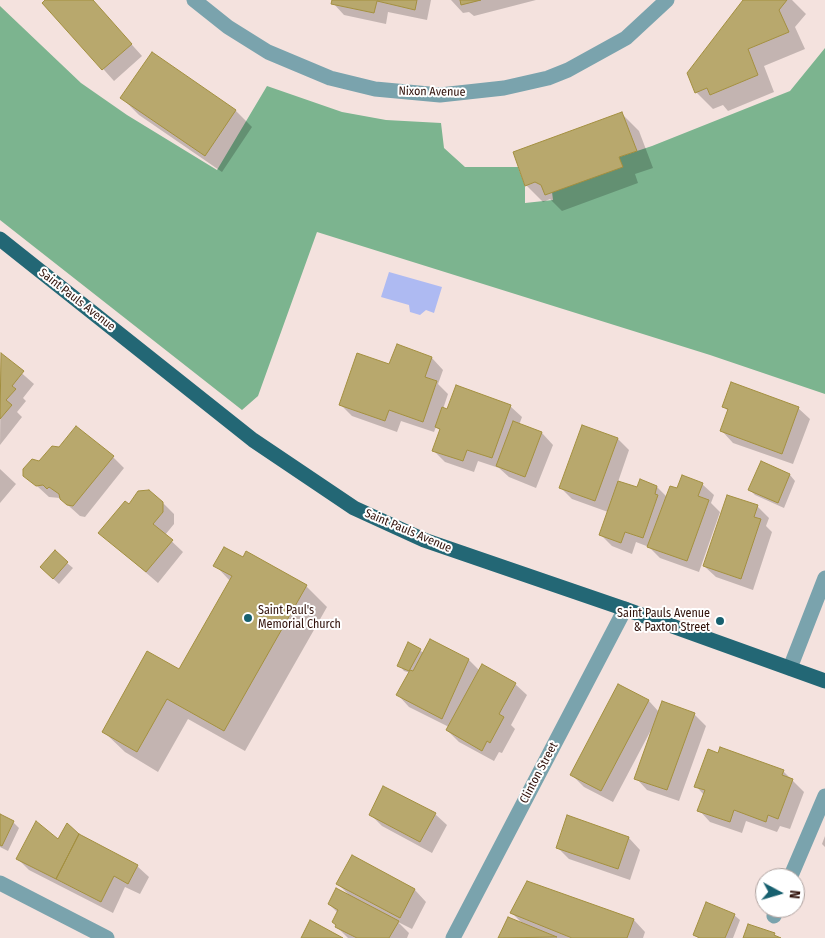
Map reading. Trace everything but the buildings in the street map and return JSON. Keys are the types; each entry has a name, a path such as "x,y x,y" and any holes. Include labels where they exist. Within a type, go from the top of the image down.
{"main road":[{"name":"Saint Pauls Avenue","path":"0,239 253,440 354,508 424,540 625,608 825,681"}],"street":[{"name":"Nixon Avenue","path":"194,0 249,40 275,55 312,71 376,90 440,94 504,88 548,78 568,70 626,38 667,0"},
{"path":"790,668 825,578"},
{"name":"Clinton Street","path":"454,938 625,608"},
{"path":"794,868 825,796"},
{"path":"0,883 107,938"}],"green space":[{"path":"0,6 81,83 127,115 217,170 267,86 342,112 386,120 441,123 444,148 465,167 518,167 525,186 525,203 553,200 552,192 622,166 619,157 652,146 790,91 825,48 825,394 710,355 317,232 258,396 242,410 0,220"}],"water":[{"path":"389,272 442,287 434,313 426,310 420,315 410,312 409,305 381,297"}],"place":[{"name":"Saint Paul's Memorial Church","path":"248,618"},
{"name":"Saint Pauls Avenue & Paxton Street","path":"720,621"}]}
